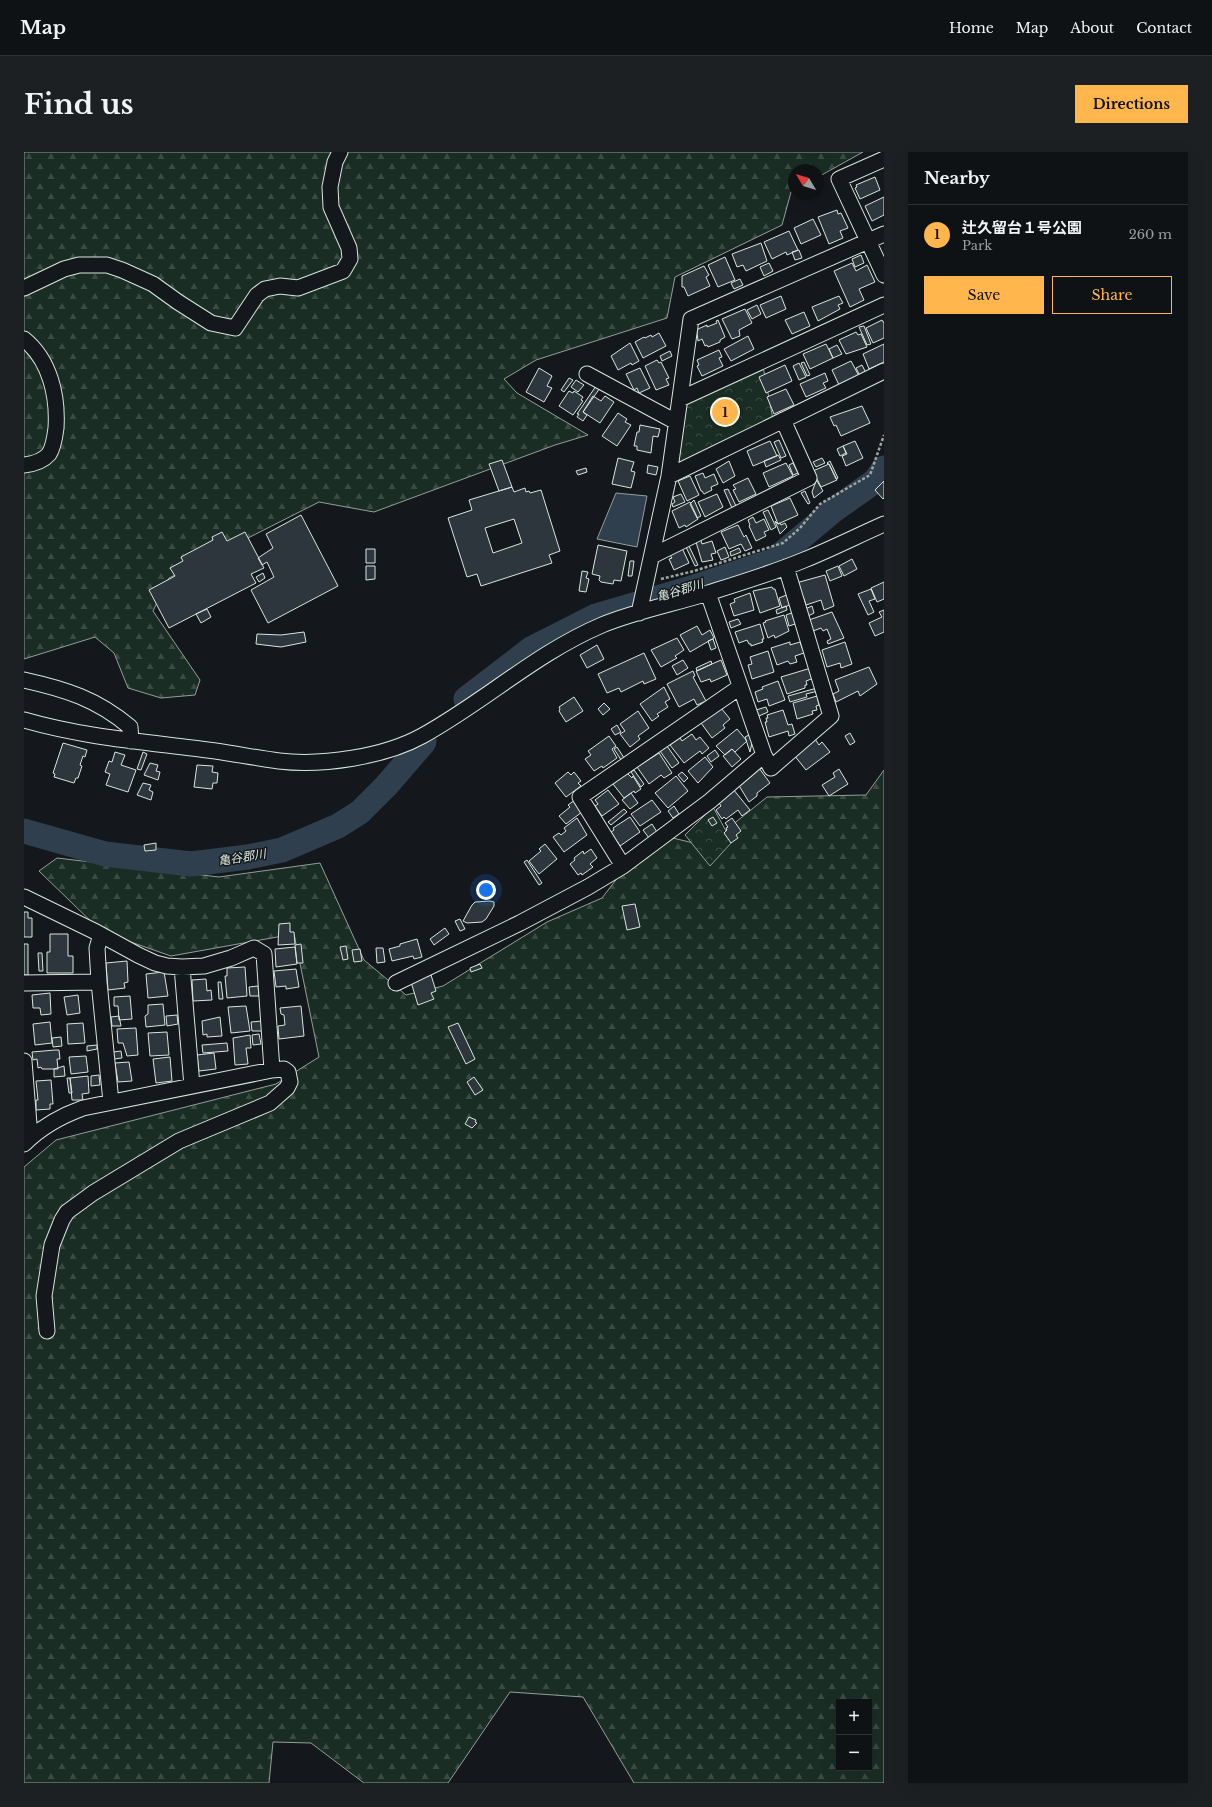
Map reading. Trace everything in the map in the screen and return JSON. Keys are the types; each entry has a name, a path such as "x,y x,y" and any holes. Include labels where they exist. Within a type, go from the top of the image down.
{"street":[{"path":"24,288 64,269 79,265 107,265 153,284 211,323 236,328 257,295 266,288 280,286 298,288 343,271 350,259 349,248 331,207 330,187 335,162 340,152"},
{"path":"884,159 839,179 884,276"},
{"path":"639,613 669,476 691,319 884,234"},
{"path":"680,399 884,305"},
{"path":"24,339 30,344 49,373 56,396 57,416 55,437 49,454 37,463 24,465"},
{"path":"669,476 884,371"},
{"path":"587,374 676,422"},
{"path":"652,556 809,478 783,420"},
{"path":"24,720 78,733 195,748 280,761 318,761 369,756 398,748 422,737 480,700 549,652 604,625 786,567 884,524"},
{"path":"708,593 764,755 771,768 831,716 786,567"},
{"path":"24,680 70,691 102,707 117,716 130,727 131,741"},
{"path":"623,866 580,797 740,687"},
{"path":"396,983 520,923 588,887 623,866 710,801 764,755"},
{"path":"24,896 155,963 182,967 204,966 216,963 254,948 264,954 272,1070"},
{"path":"100,935 97,948 112,1102"},
{"path":"182,967 192,1086"},
{"path":"24,983 100,982"},
{"path":"24,1060 27,1141"},
{"path":"27,1141 46,1126 68,1113 112,1102 272,1070 284,1069 288,1072 290,1078 287,1088 278,1098 260,1108 179,1141 93,1193 68,1212 62,1220 52,1245 44,1296 44,1313 47,1331"}],"path":[{"path":"644,589 694,571 783,543 800,528 820,504 870,475 884,435"}],"green space":[{"path":"24,152 863,152 824,174 824,164 788,164 789,200 782,225 675,277 667,318 536,360 504,379 517,393 588,435 555,445 374,512 319,502 169,578 153,611 200,680 195,695 161,698 128,688 114,653 95,637 24,659"},
{"path":"762,361 774,425 669,476 680,399"},
{"path":"884,770 884,1783 634,1783 583,1697 510,1692 448,1783 364,1783 311,1743 273,1742 269,1783 24,1783 24,1167 56,1140 276,1084 319,1057 294,934 171,956 102,932 39,871 57,858 219,877 320,863 364,960 406,995 443,986 547,922 602,898 652,833 706,846 767,797 866,795"},
{"path":"713,807 732,842 710,866 685,835"}],"water":[{"path":"616,493 647,496 637,547 597,539"}],"building":[{"path":"875,177 880,190 860,199 855,188 857,187 856,185"},
{"path":"884,197 884,215 872,221 865,206"},
{"path":"837,210 838,214 841,213 848,228 840,231 843,238 829,244 818,217"},
{"path":"813,219 821,235 801,244 794,228"},
{"path":"789,231 798,250 787,255 786,252 772,259 764,242"},
{"path":"761,243 767,261 746,271 743,265 737,267 732,254"},
{"path":"799,250 802,258 795,260 792,252"},
{"path":"861,255 864,263 855,267 852,259"},
{"path":"725,257 735,280 718,287 708,265"},
{"path":"769,263 773,271 764,276 760,267"},
{"path":"852,263 856,271 867,265 875,282 859,289 864,300 850,307 834,271"},
{"path":"704,266 709,275 706,277 710,286 688,296 684,287 682,287 682,276"},
{"path":"740,279 743,285 734,289 731,283"},
{"path":"781,296 786,309 766,318 760,305"},
{"path":"839,296 843,303 838,305 840,309 818,321 812,307"},
{"path":"757,305 761,314 752,319 747,310"},
{"path":"745,309 752,323 739,330 740,336 732,339 722,319"},
{"path":"804,312 810,326 792,334 785,320"},
{"path":"718,320 725,337 720,340 720,342 708,347 707,345 705,346 702,339 698,341 698,329 717,323 716,321"},
{"path":"882,320 884,322 884,338 873,343 866,328"},
{"path":"864,326 871,344 867,345 859,327"},
{"path":"856,332 858,335 861,334 867,347 846,354 839,340"},
{"path":"659,333 666,346 643,358 635,342 644,337 645,338 651,335 652,337"},
{"path":"748,336 754,349 731,361 724,349"},
{"path":"630,343 639,361 632,365 631,363 618,370 611,356"},
{"path":"826,344 833,358 810,369 803,354"},
{"path":"884,344 884,362 869,369 863,354"},
{"path":"837,345 842,354 833,358 829,349"},
{"path":"719,350 722,357 719,358 723,366 702,376 697,366 699,365 697,360"},
{"path":"670,351 672,356 662,361 660,356"},
{"path":"657,360 659,363 661,362 669,378 666,379 669,385 656,390 645,366"},
{"path":"851,361 859,376 839,385 832,370"},
{"path":"804,362 810,375 807,376 801,363"},
{"path":"799,363 806,377 799,380 793,366"},
{"path":"785,365 792,381 766,393 759,377"},
{"path":"862,365 866,373 860,376 856,368"},
{"path":"539,368 552,376 547,386 552,388 544,402 526,392"},
{"path":"640,368 650,388 639,393 637,388 634,390 626,374"},
{"path":"825,373 828,381 823,383 826,388 806,397 800,384"},
{"path":"569,378 573,380 564,392 561,390"},
{"path":"576,380 584,385 578,392 571,387"},
{"path":"596,386 600,388 583,412 587,415 583,421 577,417 579,414 577,414"},
{"path":"786,389 794,405 774,414 767,397"},
{"path":"569,391 573,393 574,391 583,397 581,400 583,401 573,415 559,406"},
{"path":"593,396 601,401 605,396 614,402 600,423 583,412"},
{"path":"862,406 870,423 841,436 830,417"},
{"path":"618,413 627,419 625,422 631,425 617,446 602,436"},
{"path":"640,425 660,429 658,437 653,436 651,453 637,450 637,446 634,446"},
{"path":"779,440 786,456 781,458 774,442"},
{"path":"770,441 777,456 753,466 747,451"},
{"path":"855,441 863,458 846,466 842,456 847,454 843,446"},
{"path":"843,446 846,453 840,456 837,449"},
{"path":"778,455 781,460 766,467 764,461"},
{"path":"618,458 634,462 631,471 635,472 631,488 612,484"},
{"path":"822,458 825,463 816,467 813,462"},
{"path":"502,460 512,487 499,491 489,464"},
{"path":"729,461 735,476 723,483 716,469"},
{"path":"830,461 838,478 836,479 829,464 827,463"},
{"path":"786,463 793,476 769,487 763,473"},
{"path":"793,463 798,473 793,475 789,465"},
{"path":"829,464 837,480 821,487 813,471"},
{"path":"648,465 658,467 656,475 647,473"},
{"path":"586,468 587,472 578,475 576,471"},
{"path":"703,473 705,478 714,474 718,484 711,487 712,490 704,494 701,491 695,476"},
{"path":"690,476 699,495 687,501 678,481"},
{"path":"748,478 756,494 739,502 733,490 736,489 733,485"},
{"path":"816,481 823,491 814,498 812,492"},
{"path":"884,481 884,498 883,499 875,490"},
{"path":"512,487 514,492 525,488 526,492 529,491 530,493 541,490 560,551 549,555 552,563 481,586 477,574 467,577 448,518 472,510 469,500","holes":["514,519 522,543 493,553 485,528"]},
{"path":"728,489 736,506 732,508 724,490"},
{"path":"805,491 810,503 808,504 801,493"},
{"path":"681,494 685,502 673,507 672,504 675,502 673,497"},
{"path":"717,494 723,507 705,517 698,502"},
{"path":"790,498 798,515 778,524 771,506"},
{"path":"694,500 701,516 697,518 690,504"},
{"path":"690,502 698,519 686,527 685,525 679,528 672,511"},
{"path":"768,510 776,527 771,530 763,512"},
{"path":"301,515 338,586 268,623 251,590 274,577 267,562 262,565 258,558 273,548 266,534"},
{"path":"753,517 756,523 764,519 769,530 764,532 766,536 756,541 749,526 748,520"},
{"path":"775,521 781,525 785,523 787,527 780,534"},
{"path":"738,525 744,537 746,535 752,548 745,551 741,544 729,549 721,532"},
{"path":"222,532 227,541 245,532 264,568 251,574 256,583 169,628 149,590 175,576 170,568 183,561 181,557 213,540 212,537"},
{"path":"701,540 702,544 712,541 716,553 711,554 713,560 702,562 696,542"},
{"path":"688,544 698,565 695,566 685,545"},
{"path":"598,545 627,551 621,581 614,580 613,584 601,582 599,580 600,576 592,574"},
{"path":"725,547 729,557 721,560 717,551"},
{"path":"682,548 689,563 674,570 669,559 672,558 669,554"},
{"path":"739,548 741,552 731,556 730,552"},
{"path":"366,549 375,549 375,563 366,563"},
{"path":"852,559 857,569 844,576 839,566"},
{"path":"630,561 634,561 632,576 628,576"},
{"path":"366,566 375,566 375,579 366,580"},
{"path":"838,566 842,576 830,581 826,571"},
{"path":"582,571 588,572 586,578 589,579 586,592 579,591"},
{"path":"263,573 265,578 259,582 256,577"},
{"path":"825,575 834,606 824,610 821,600 806,605 803,596 801,597 796,583"},
{"path":"884,582 884,599 877,602 871,588"},
{"path":"772,587 775,589 780,606 760,613 753,591"},
{"path":"871,589 875,599 869,601 874,612 868,615 858,594"},
{"path":"750,593 754,610 734,616 730,604 735,602 734,599"},
{"path":"789,594 792,604 782,608 779,598"},
{"path":"786,606 787,610 777,614 776,610"},
{"path":"812,606 814,613 808,616 805,609"},
{"path":"207,609 211,617 201,623 196,614"},
{"path":"884,610 884,632 875,636 869,623 882,617 879,612"},
{"path":"794,612 798,623 789,626 786,615"},
{"path":"832,612 844,638 828,644 827,641 831,639 827,629 823,631 821,628 813,631 809,620"},
{"path":"784,615 789,631 775,638 774,635 768,638 763,623"},
{"path":"738,619 741,624 731,628 729,622"},
{"path":"760,624 764,639 762,639 763,642 751,646 747,640 739,643 735,632"},
{"path":"697,626 702,635 710,630 714,638 690,652 680,635"},
{"path":"304,632 306,642 281,647 256,644 257,634 281,635"},
{"path":"677,638 684,650 675,656 677,658 661,667 651,650"},
{"path":"713,639 716,648 711,650 708,641"},
{"path":"790,642 790,645 800,642 804,653 795,656 797,662 790,664 788,661 777,665 771,648"},
{"path":"845,642 852,664 841,668 840,663 827,667 822,650"},
{"path":"597,645 604,659 587,668 580,655"},
{"path":"768,651 774,672 752,679 748,665 752,664 750,657"},
{"path":"644,653 656,679 644,684 643,681 621,692 619,688 607,693 598,674"},
{"path":"683,660 688,668 677,675 672,666"},
{"path":"721,660 727,675 711,682 710,679 701,682 696,671"},
{"path":"711,661 712,664 697,671 696,668"},
{"path":"869,667 877,684 860,696 858,691 836,702 833,694 839,691 835,680"},
{"path":"811,668 814,678 806,681 807,685 805,685 805,688 787,694 781,677"},
{"path":"693,671 695,676 693,677 706,701 697,705 694,699 679,707 667,684"},
{"path":"778,681 785,700 769,706 767,699 758,702 755,692 763,689 762,687"},
{"path":"664,687 670,699 665,702 668,707 657,714 659,716 652,721 640,704"},
{"path":"817,688 818,691 806,694 807,697 790,702 788,696"},
{"path":"817,696 819,705 816,706 817,710 812,711 813,714 797,719 793,703"},
{"path":"574,697 583,711 566,722 559,711 559,707"},
{"path":"604,703 610,709 603,715 598,709"},
{"path":"766,707 768,712 759,716 756,710"},
{"path":"721,708 730,719 723,725 725,728 712,738 701,723"},
{"path":"783,710 788,725 792,724 795,734 789,736 788,731 769,737 765,722 767,722 767,715"},
{"path":"638,711 649,728 638,736 640,739 630,747 620,734 625,731 620,724"},
{"path":"617,725 621,732 615,735 611,729"},
{"path":"737,729 747,741 735,752 732,749 725,755 716,746"},
{"path":"850,733 855,742 850,745 845,736"},
{"path":"692,734 696,740 700,737 709,748 702,754 700,751 684,763 670,745 680,738 682,741"},
{"path":"749,735 752,743 750,752 745,737"},
{"path":"609,736 616,746 612,749 617,758 603,768 602,766 594,771 585,759 591,755 588,751"},
{"path":"815,739 819,745 822,742 830,752 806,770 794,755"},
{"path":"63,743 87,750 80,765 82,766 78,778 76,778 74,783 54,777 55,774 53,773"},
{"path":"667,746 679,763 672,768 660,751"},
{"path":"617,747 626,761 623,763 614,749"},
{"path":"732,749 741,759 732,767 723,756"},
{"path":"715,750 719,756 711,762 707,756"},
{"path":"115,752 125,755 121,765 136,770 128,792 106,785 110,774 105,772 109,761 112,762"},
{"path":"143,752 147,754 141,770 137,769"},
{"path":"659,753 672,773 664,778 661,775 649,784 637,767"},
{"path":"705,757 713,767 698,783 688,771"},
{"path":"150,763 158,765 156,771 160,772 158,780 144,775"},
{"path":"197,765 213,766 212,772 218,773 217,783 213,783 212,789 194,787"},
{"path":"759,768 770,783 757,793 757,796 749,802 738,784"},
{"path":"839,769 848,784 829,796 822,785 835,777 833,773"},
{"path":"634,770 644,784 641,787 631,772"},
{"path":"568,772 571,775 574,772 581,781 578,783 581,786 566,797 555,783"},
{"path":"682,772 688,778 684,782 678,775"},
{"path":"627,773 632,778 633,776 641,789 635,793 634,791 624,798 613,784"},
{"path":"676,776 688,791 668,808 655,793"},
{"path":"143,783 151,785 149,790 153,792 151,800 137,795"},
{"path":"733,789 750,810 742,816 738,810 726,819 724,817 722,819 716,810 721,806 718,801"},
{"path":"608,790 619,804 602,816 595,806 598,804 595,800"},
{"path":"631,793 638,803 630,809 622,800"},
{"path":"575,800 582,812 566,824 559,816 570,807 568,805"},
{"path":"652,800 661,812 640,826 631,814"},
{"path":"674,806 679,814 673,818 668,811"},
{"path":"624,809 627,812 611,825 608,822"},
{"path":"630,817 640,832 620,846 611,832 614,830 613,828"},
{"path":"713,817 717,823 712,826 708,820"},
{"path":"577,818 587,835 564,852 553,837 559,833 561,835 566,831 564,828"},
{"path":"732,818 741,831 736,835 738,838 731,843 724,833 728,827 725,823"},
{"path":"652,824 657,832 649,838 643,830"},
{"path":"156,843 156,850 145,851 144,845"},
{"path":"545,844 557,859 539,874 529,861 541,851 539,849"},
{"path":"591,849 597,858 590,864 593,867 582,875 581,873 578,875 570,864 575,860 574,858 583,851 584,854"},
{"path":"527,860 542,883 539,885 524,862"},
{"path":"475,902 494,902 494,906 486,919 482,922 467,923 463,921"},
{"path":"635,904 640,927 627,930 622,906"},
{"path":"24,912 28,912 28,918 32,918 32,937 24,937"},
{"path":"460,919 465,929 460,931 455,921"},
{"path":"290,923 290,932 294,932 295,944 278,945 279,924"},
{"path":"445,928 449,934 434,945 430,939"},
{"path":"50,934 68,934 68,956 73,956 73,973 47,973 47,952 50,952"},
{"path":"417,939 422,957 414,959 413,956 392,961 389,949"},
{"path":"24,944 28,944 28,975 24,975"},
{"path":"301,944 303,963 297,963 295,945"},
{"path":"346,946 348,959 343,960 340,947"},
{"path":"295,947 297,964 276,967 275,949"},
{"path":"376,948 383,948 385,962 377,963"},
{"path":"360,949 362,961 354,962 352,950"},
{"path":"38,953 42,953 43,971 39,971"},
{"path":"127,961 128,982 124,983 125,988 108,990 106,963"},
{"path":"480,964 482,968 471,972 470,968"},
{"path":"245,967 247,996 227,998 225,976 227,976 227,968"},
{"path":"296,969 299,987 286,989 286,986 276,987 274,971"},
{"path":"164,972 168,996 148,998 146,974"},
{"path":"431,975 436,991 431,993 434,999 418,1005 411,982"},
{"path":"206,979 207,991 211,990 212,1000 193,1001 192,980"},
{"path":"218,982 221,982 223,999 219,999"},
{"path":"258,986 259,996 250,996 249,987"},
{"path":"50,993 51,1014 41,1015 40,1008 33,1008 32,995"},
{"path":"78,995 80,1013 67,1015 64,997"},
{"path":"130,996 132,1019 119,1020 118,1006 114,1006 114,997"},
{"path":"163,1004 165,1025 146,1027 145,1016 148,1014 148,1005"},
{"path":"246,1006 250,1031 231,1033 228,1007"},
{"path":"301,1006 304,1036 279,1039 278,1026 285,1025 284,1015 281,1014 280,1008"},
{"path":"177,1015 178,1024 167,1026 166,1016"},
{"path":"119,1016 121,1026 112,1026 111,1017"},
{"path":"220,1017 222,1036 207,1037 207,1034 203,1035 202,1021"},
{"path":"262,1021 262,1031 252,1031 251,1022"},
{"path":"50,1022 52,1043 35,1045 33,1024"},
{"path":"83,1023 85,1043 68,1044 67,1024"},
{"path":"458,1023 475,1059 466,1064 448,1027"},
{"path":"136,1028 138,1055 127,1056 123,1043 118,1043 117,1029"},
{"path":"167,1032 169,1055 150,1056 148,1033"},
{"path":"259,1034 261,1044 253,1045 252,1035"},
{"path":"250,1035 251,1048 246,1048 248,1064 235,1065 233,1038"},
{"path":"61,1037 62,1046 53,1047 52,1038"},
{"path":"227,1043 228,1051 203,1053 202,1045"},
{"path":"97,1045 97,1049 87,1051 87,1046"},
{"path":"59,1050 60,1059 57,1059 58,1069 38,1068 37,1059 33,1060 32,1052"},
{"path":"121,1051 122,1058 114,1059 113,1052"},
{"path":"214,1053 216,1069 199,1071 197,1055"},
{"path":"86,1056 88,1072 71,1074 69,1057"},
{"path":"170,1057 172,1081 156,1083 153,1059"},
{"path":"129,1062 132,1081 118,1082 115,1063"},
{"path":"64,1066 65,1076 54,1077 54,1069"},
{"path":"99,1075 100,1085 91,1086 91,1076"},
{"path":"88,1076 89,1093 82,1094 83,1100 72,1100 70,1078"},
{"path":"474,1077 483,1090 475,1095 467,1082"},
{"path":"67,1078 70,1078 72,1093 69,1093"},
{"path":"51,1080 53,1104 50,1104 50,1109 36,1110 36,1100 38,1100 36,1081"},
{"path":"469,1117 476,1120 475,1122 477,1123 472,1128 465,1124"}],"waterway":[{"name":"亀谷郡川","path":"466,699 531,649 596,616 688,589 773,561 834,510 875,481 884,468"},
{"name":"亀谷郡川","path":"24,831 105,854 191,864 248,857 282,850 338,826 360,812 386,786 424,742"}],"place":[{"name":"辻久留台１号公園","path":"725,412"}]}
